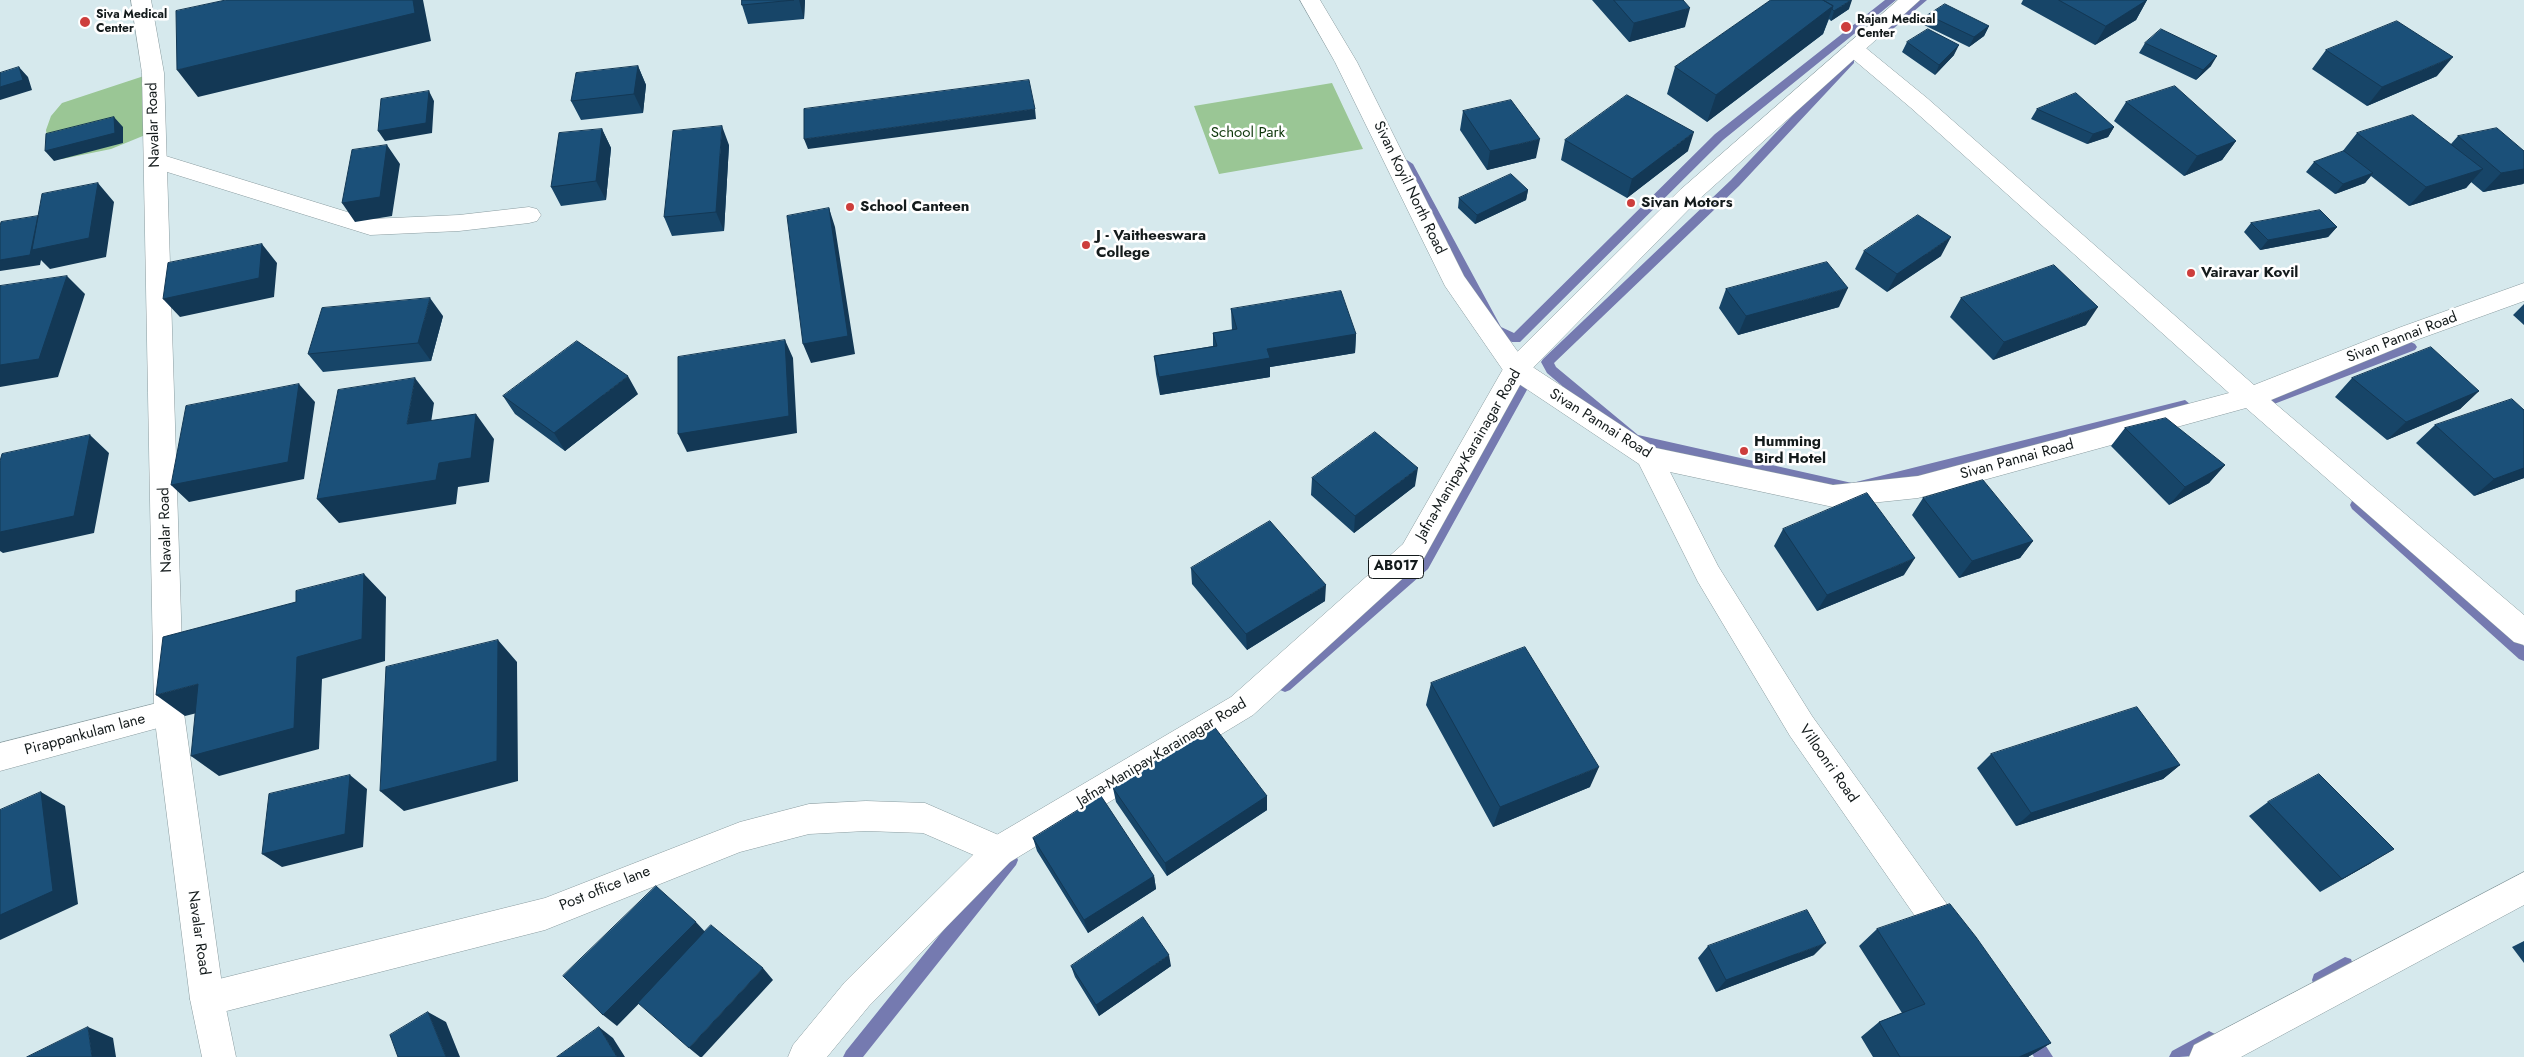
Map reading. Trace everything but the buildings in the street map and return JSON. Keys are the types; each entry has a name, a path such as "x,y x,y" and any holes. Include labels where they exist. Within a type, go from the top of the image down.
{"street":[{"name":"Navalar Road","path":"141,0 152,73 156,162 169,713 207,999 219,1057"},
{"name":"Sivan Koyil North Road","path":"1310,0 1346,62 1454,280 1516,369"},
{"name":"Jafna-Manipay-Karainagar Road","path":"805,1057 857,994 999,851 1242,706 1413,552 1516,369 1688,196 1910,0"},
{"path":"1854,49 1919,102 2251,397 2524,633"},
{"path":"156,162 370,226 459,223 529,214"},
{"name":"Sivan Pannai Road","path":"1516,369 1649,457 1833,496 1918,487 2251,397 2410,333 2524,292"},
{"name":"Villoonri Road","path":"1649,457 1708,574 1801,726 1966,962"},
{"name":"Pirappankulam lane","path":"0,757 169,713"},
{"name":"Post office lane","path":"207,999 545,914 714,846 809,818 866,816 924,818 999,851"},
{"path":"2206,1057 2524,888"}],"green space":[{"path":"153,73 155,131 111,149 62,159 48,146 46,130 51,116 62,103"},
{"name":"School Park","path":"1332,83 1363,149 1219,174 1194,106"}],"waterway":[{"path":"1407,164 1497,330 1516,339 1719,137 1891,0"},
{"path":"1883,32 1922,0"},
{"path":"1850,61 1735,183 1547,362 1551,370 1634,439 1852,488 2185,405"},
{"path":"2269,401 2411,347"},
{"path":"1285,685 1423,565 1522,388"},
{"path":"2357,505 2524,655"},
{"path":"852,1057 1010,860"},
{"path":"2320,980 2345,965"},
{"path":"2029,1035 2044,1057"},
{"path":"2178,1057 2209,1040"}],"place":[{"name":"Siva Medical Center","path":"85,22"},
{"name":"Rajan Medical Center","path":"1846,27"},
{"name":"Sivan Motors","path":"1631,203"},
{"name":"School Canteen","path":"850,207"},
{"name":"J - Vaitheeswara College","path":"1086,245"},
{"name":"Vairavar Kovil","path":"2191,273"},
{"name":"Humming Bird Hotel","path":"1744,451"}]}
